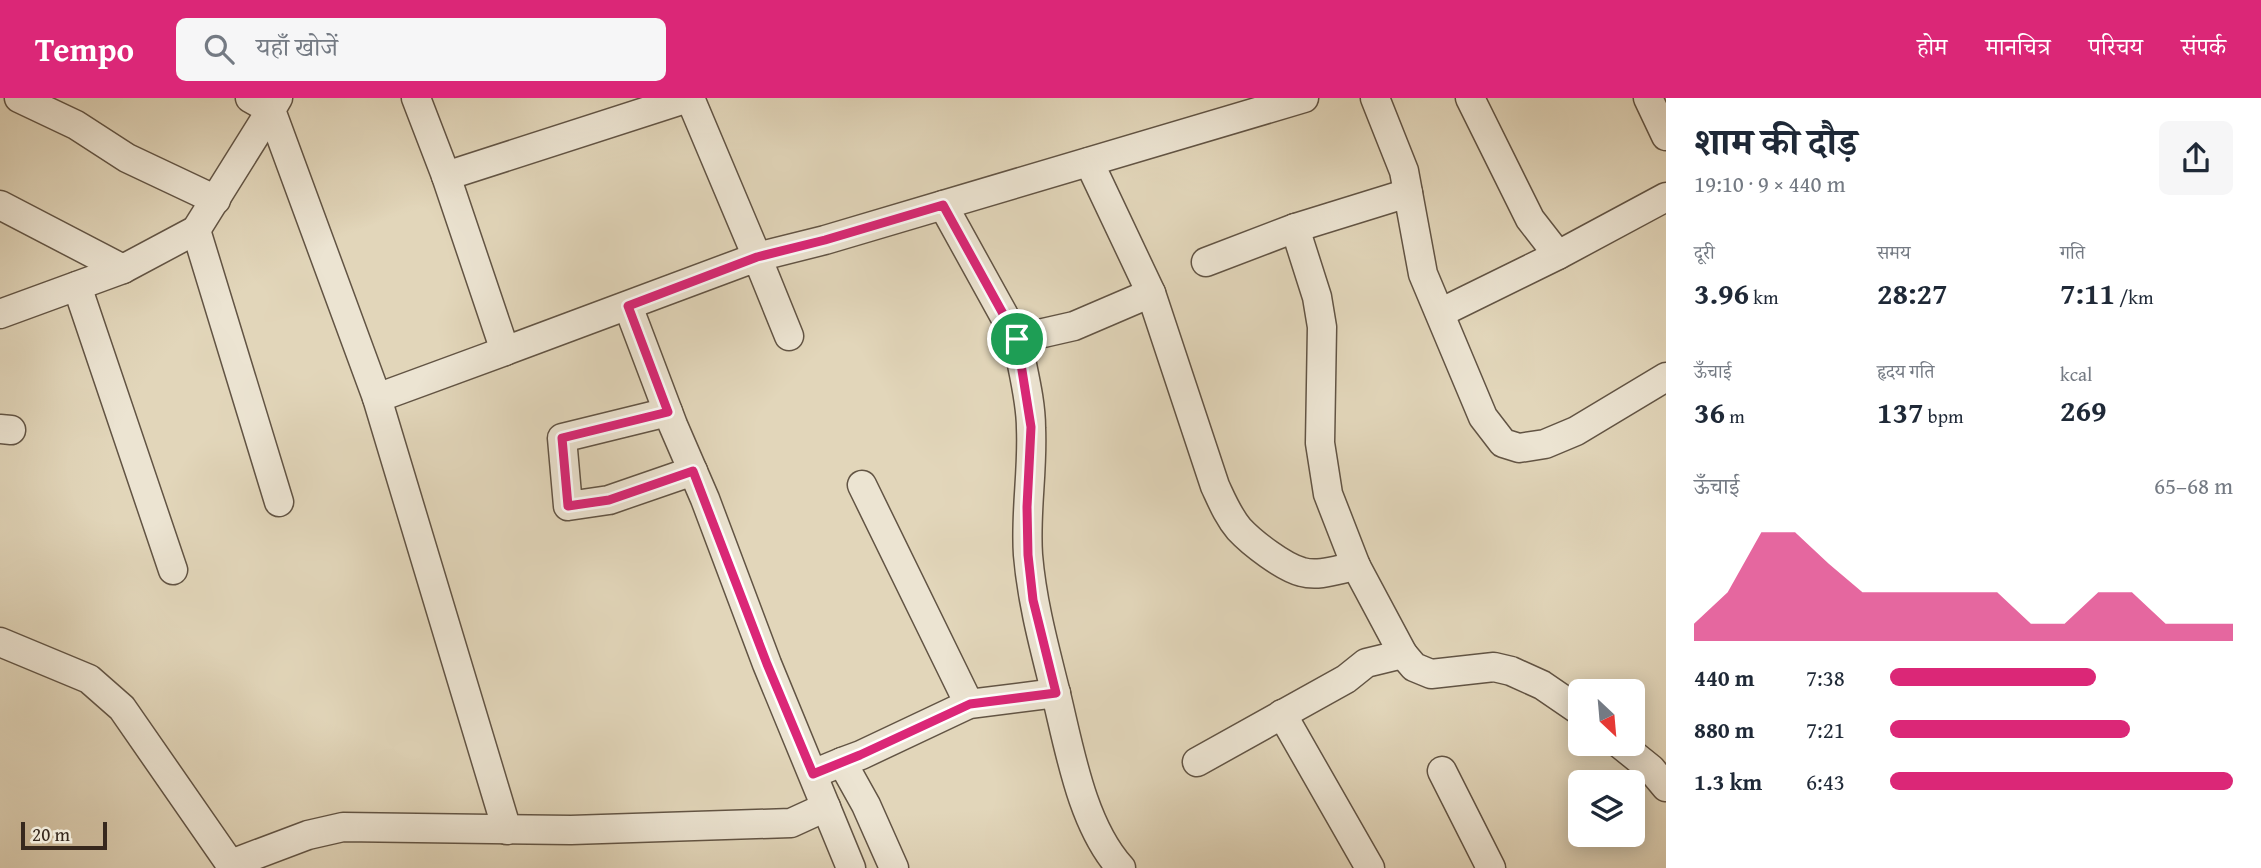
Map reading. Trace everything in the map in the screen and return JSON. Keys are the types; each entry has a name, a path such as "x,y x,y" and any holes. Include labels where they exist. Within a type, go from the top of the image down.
{"street":[{"path":"19,98 76,125 127,158 216,200"},
{"path":"416,98 446,176 505,351"},
{"path":"446,176 689,98 789,336"},
{"path":"377,398 757,257 825,240 1304,98"},
{"path":"1375,98 1399,155 1423,274 1483,417 1503,443 1519,448 1545,444 1576,431 1666,377"},
{"path":"1470,98 1530,219 1558,255"},
{"path":"1648,98 1666,136"},
{"path":"0,314 123,269 196,230 216,200 267,102"},
{"path":"267,102 377,398 507,830"},
{"path":"1089,162 1152,293 1215,486 1226,509 1240,530 1280,562 1302,572 1317,573 1356,566"},
{"path":"1206,262 1295,228 1408,193"},
{"path":"1440,313 1558,255 1666,197"},
{"path":"0,205 123,269"},
{"path":"943,205 1017,339 1031,427 1027,507 1033,600 1070,755 1106,849 1121,868"},
{"path":"1295,228 1317,297 1322,327 1320,443 1328,494 1356,566 1403,654 1414,667 1431,674 1494,667 1511,671 1542,685 1568,703"},
{"path":"196,230 279,502"},
{"path":"77,286 173,569"},
{"path":"1017,339 1073,326 1152,293"},
{"path":"628,306 767,664 851,868"},
{"path":"668,412 562,438 568,506 609,500 693,471"},
{"path":"862,485 970,704"},
{"path":"0,642 89,679 122,708 232,866 308,835 343,827 571,831 791,823 826,807"},
{"path":"1197,762 1346,678 1366,663 1403,654"},
{"path":"813,774 970,704 1056,693"},
{"path":"1282,714 1370,868"},
{"path":"1635,756 1651,769 1666,787"},
{"path":"842,761 866,805 894,868"},
{"path":"1442,771 1491,868"}],"route":[{"path":"943,205 1017,339 1031,427 1027,507 1028,555 1033,600 1056,693 970,704 813,774 767,664 693,471 609,500 568,506 562,438 668,412 628,306 757,257 943,205"}]}
